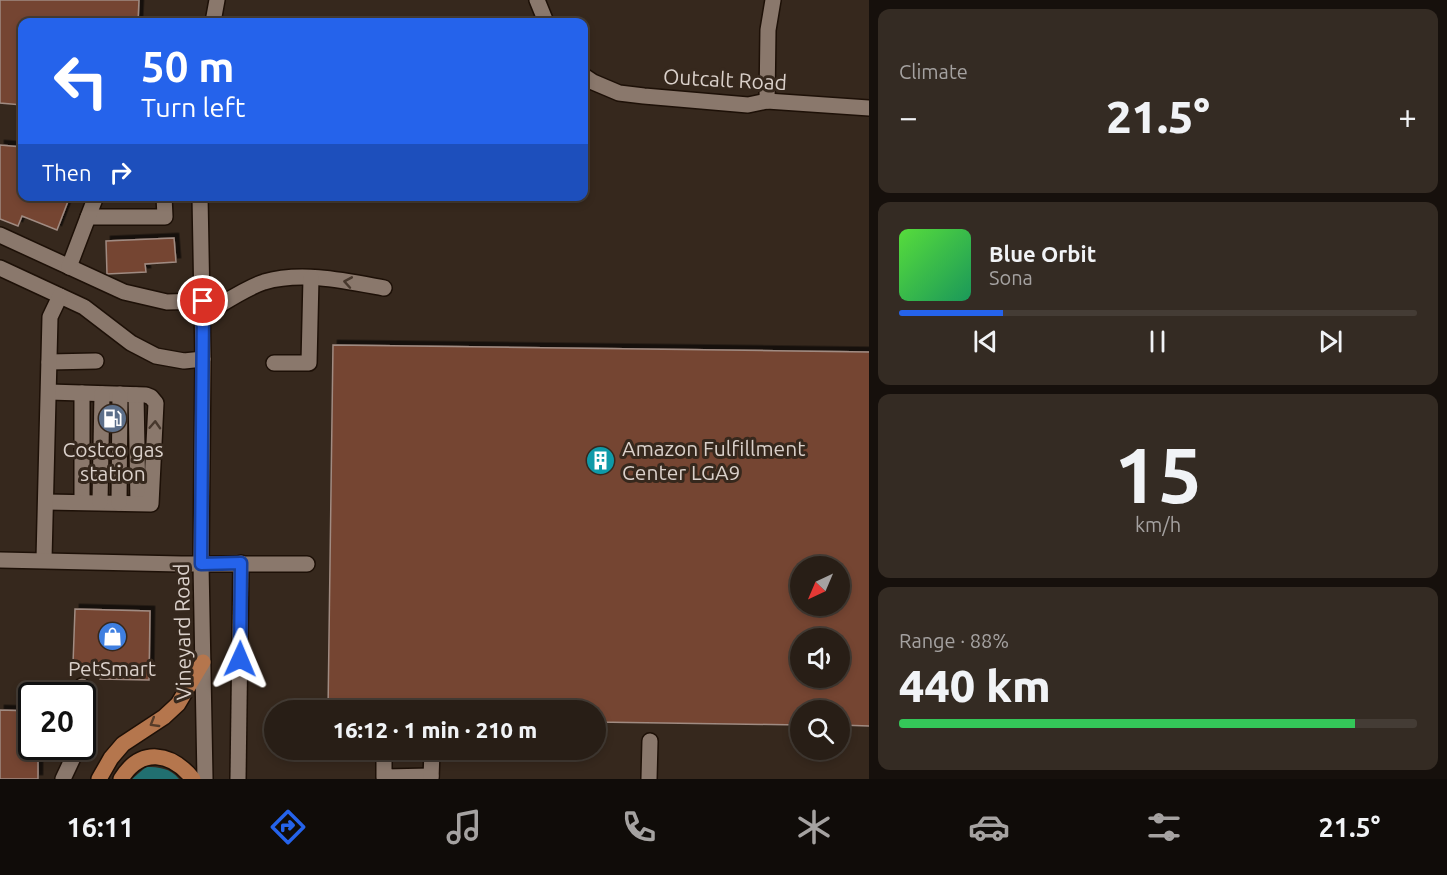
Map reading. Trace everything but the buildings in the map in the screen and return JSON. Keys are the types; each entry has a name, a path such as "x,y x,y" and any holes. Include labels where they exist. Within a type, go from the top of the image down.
{"main road":[{"path":"99,779 111,758 123,744 164,717 178,704 203,662"},
{"path":"121,779 136,762 159,757 177,763 193,779"}],"street":[{"path":"214,18 217,0"},
{"path":"537,0 544,18"},
{"path":"767,101 768,30 773,0"},
{"name":"Outcalt Road","path":"588,79 619,93 748,105 767,101 869,108"},
{"path":"69,267 94,201"},
{"path":"88,217 165,216 164,201"},
{"name":"Vineyard Road","path":"200,201 203,308 201,564 205,779"},
{"path":"0,235 124,292 203,308 263,283 285,279 337,280 384,288"},
{"path":"0,268 84,308 130,343 156,356 184,361 203,359"},
{"path":"274,363 309,363 311,278"},
{"path":"44,559 50,317 60,296"},
{"path":"49,362 96,362"},
{"path":"46,502 151,504 156,403 152,397 136,395 49,392"},
{"path":"82,393 82,501"},
{"path":"100,502 102,394"},
{"path":"119,503 120,394"},
{"path":"0,560 307,564"},
{"path":"238,779 241,563"},
{"path":"649,779 650,741"},
{"path":"63,779 72,760"},
{"path":"384,760 384,777 431,777 432,760"}],"water":[{"path":"146,767 164,769 172,772 179,779 132,779"}],"place":[{"name":"Costco gas station","path":"113,418"},
{"name":"Amazon Fulfillment Center LGA9","path":"601,460"},
{"name":"PetSmart","path":"112,637"}],"route":[{"path":"203,301 201,564 241,563 240,659"}]}
